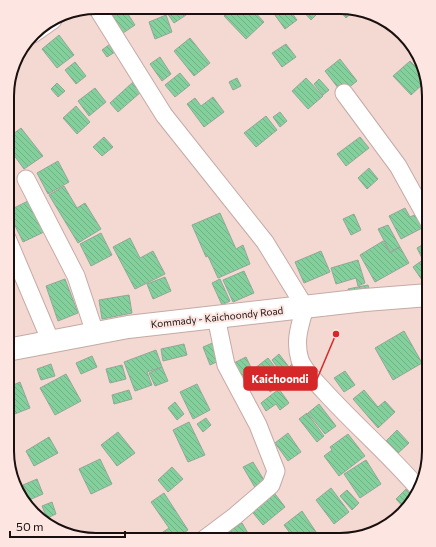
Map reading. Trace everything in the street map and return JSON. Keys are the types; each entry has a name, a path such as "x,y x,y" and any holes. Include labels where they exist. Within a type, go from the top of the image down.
{"main road":[{"name":"Kommady - Kaichoondy Road","path":"14,349 128,326 365,300 422,296"}],"street":[{"path":"100,14 164,115 266,242 305,307 296,339 301,362 316,382 346,415 400,466 415,485"},
{"path":"344,93 398,166 422,209"},
{"path":"26,179 76,276 95,333"},
{"path":"14,253 51,342"},
{"path":"212,533 271,485 276,471 258,425 226,365 216,317"}],"building":[{"path":"112,14 128,14 135,25 123,33"},
{"path":"168,14 188,14 174,23"},
{"path":"226,14 257,14 264,22 246,39 224,16"},
{"path":"274,14 293,14 297,20 285,29"},
{"path":"306,14 317,14 311,20"},
{"path":"343,14 349,15 346,18"},
{"path":"166,15 172,32 155,39 149,22"},
{"path":"59,35 74,55 57,68 42,49"},
{"path":"190,38 210,63 194,76 174,51"},
{"path":"110,44 115,52 107,57 102,50"},
{"path":"286,44 296,57 282,67 272,53"},
{"path":"160,57 171,74 162,81 150,64"},
{"path":"340,59 357,81 342,93 325,71"},
{"path":"410,61 417,68 421,86 411,95 393,76"},
{"path":"75,62 86,76 76,84 65,70"},
{"path":"180,73 190,85 175,97 165,85"},
{"path":"237,78 241,86 233,90 229,82"},
{"path":"306,78 323,96 308,109 292,91"},
{"path":"319,79 329,90 323,95 314,84"},
{"path":"133,82 141,92 118,112 110,103"},
{"path":"57,83 65,91 58,97 51,89"},
{"path":"95,88 106,102 89,116 78,101"},
{"path":"213,97 224,112 204,127 187,104 195,98 201,106"},
{"path":"76,106 90,122 77,134 63,118"},
{"path":"280,112 287,121 280,127 273,117"},
{"path":"266,116 277,130 256,147 244,133"},
{"path":"21,128 43,156 24,169 14,155 14,133"},
{"path":"104,137 113,147 102,156 93,147"},
{"path":"360,137 369,148 346,166 337,154"},
{"path":"58,161 69,182 48,194 37,173"},
{"path":"369,168 378,179 367,189 358,178"},
{"path":"64,186 77,208 85,203 101,229 78,243 49,195"},
{"path":"30,200 46,231 23,242 14,223 14,208"},
{"path":"405,208 410,217 419,213 422,219 422,228 401,239 389,216"},
{"path":"220,213 236,249 243,245 250,264 218,278 208,256 206,257 192,225"},
{"path":"354,214 361,230 351,235 343,219"},
{"path":"388,225 400,247 390,252 378,229"},
{"path":"101,233 112,255 91,266 80,244"},
{"path":"130,238 140,258 153,251 165,274 135,289 113,247"},
{"path":"383,241 390,253 400,247 409,263 375,282 360,255"},
{"path":"422,245 422,258 417,248"},
{"path":"321,251 330,272 304,283 295,262"},
{"path":"358,260 365,283 358,286 356,278 336,284 331,268"},
{"path":"422,260 422,280 413,267"},
{"path":"244,271 254,293 233,302 223,280"},
{"path":"165,277 171,291 153,299 147,284"},
{"path":"65,279 78,313 58,321 46,286"},
{"path":"220,279 230,301 222,305 212,283"},
{"path":"368,285 371,295 350,299 348,289"},
{"path":"129,295 132,313 102,319 99,300"},
{"path":"404,331 422,363 393,380 375,348"},
{"path":"215,342 223,359 210,365 203,347"},
{"path":"184,344 187,355 163,361 161,349"},
{"path":"156,350 162,367 147,372 152,385 135,391 124,362"},
{"path":"279,354 289,367 292,364 300,375 289,383 272,360"},
{"path":"92,356 97,367 81,374 76,363"},
{"path":"246,357 258,382 246,388 234,363"},
{"path":"268,358 278,371 265,381 255,368"},
{"path":"51,364 55,376 41,380 37,369"},
{"path":"122,365 126,379 110,383 106,369"},
{"path":"162,367 168,381 155,386 149,373"},
{"path":"345,371 355,385 344,392 334,378"},
{"path":"66,374 81,401 55,415 40,388"},
{"path":"278,374 284,384 270,392 264,382"},
{"path":"20,382 30,408 14,414 14,385"},
{"path":"197,384 210,410 193,419 180,392"},
{"path":"279,389 289,403 280,410 276,404 266,411 261,403"},
{"path":"129,390 132,399 114,404 112,395"},
{"path":"364,390 378,407 385,401 395,412 378,428 353,399"},
{"path":"175,402 184,414 177,420 168,408"},
{"path":"319,404 336,426 325,434 308,413"},
{"path":"307,413 324,436 317,442 299,419"},
{"path":"206,418 211,425 203,432 197,424"},
{"path":"189,422 205,455 188,462 173,430"},
{"path":"397,430 409,443 396,455 385,442"},
{"path":"118,432 135,453 117,466 101,445"},
{"path":"288,433 301,452 288,461 275,443"},
{"path":"348,434 365,456 339,476 324,456 332,450 330,447"},
{"path":"49,437 58,453 34,466 26,451"},
{"path":"100,459 112,484 91,494 79,469"},
{"path":"366,460 381,484 360,498 344,474"},
{"path":"253,462 267,485 257,491 243,467"},
{"path":"172,467 183,479 168,492 158,480"},
{"path":"37,479 43,494 30,500 23,485"},
{"path":"331,488 349,512 334,524 316,500"},
{"path":"406,489 410,493 401,505 396,499"},
{"path":"272,490 285,507 263,525 249,508"},
{"path":"347,490 359,503 352,510 340,496"},
{"path":"164,493 188,530 184,533 162,533 169,528 151,502"},
{"path":"52,502 56,514 48,518 42,506"},
{"path":"302,511 317,533 290,533 284,525"},
{"path":"242,523 248,533 226,533"}],"place":[{"name":"Kaichoondi","path":"336,334"}]}
